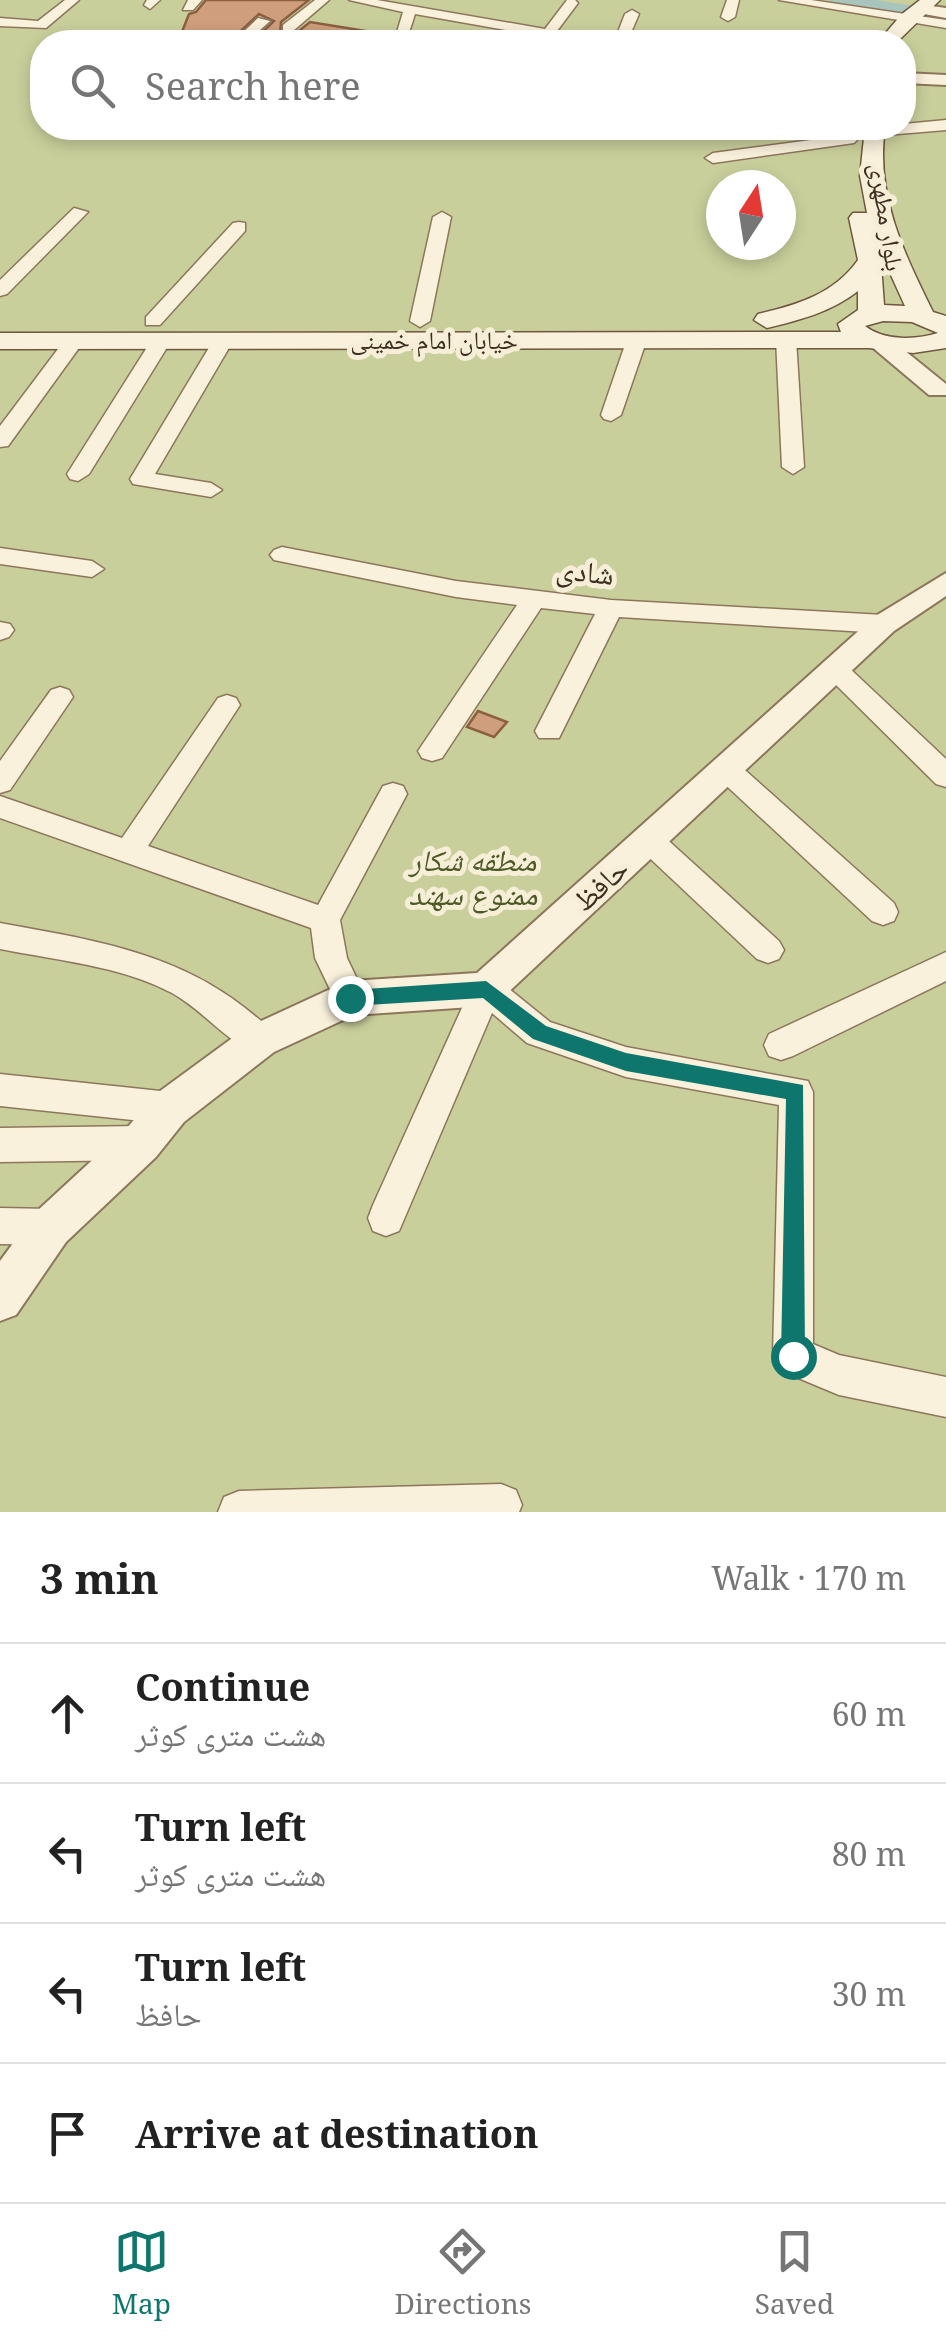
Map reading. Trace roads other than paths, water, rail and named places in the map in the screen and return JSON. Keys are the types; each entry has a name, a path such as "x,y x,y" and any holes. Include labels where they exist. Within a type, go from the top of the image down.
{"main road":[{"path":"905,30 930,14"},
{"name":"بلوار مطهری","path":"860,140 850,168 870,260 869,329"},
{"name":"بلوار مطهری","path":"866,140 871,176 894,258 940,332"},
{"path":"776,329 837,297 859,280 870,260"},
{"name":"خیابان امام خمینی","path":"0,320 157,331 223,341 637,339 776,329"},
{"name":"خیابان امام خمینی","path":"0,341 74,342 157,331 420,321 940,332"}],"street":[{"path":"0,22 41,25 73,0"},
{"path":"288,28 323,0"},
{"path":"355,0 402,6 478,29 504,22 523,30"},
{"path":"441,17 462,0"},
{"path":"728,16 733,0"},
{"path":"784,0 803,8 855,5 930,14"},
{"path":"552,30 572,3"},
{"path":"849,28 855,5"},
{"path":"625,30 632,14"},
{"path":"253,30 263,21"},
{"path":"916,79 946,80"},
{"path":"916,128 946,125"},
{"path":"713,158 817,140"},
{"path":"0,290 80,212"},
{"path":"420,321 442,217"},
{"path":"78,474 157,331 239,227"},
{"path":"776,329 793,467"},
{"path":"869,329 942,398"},
{"path":"940,332 942,398"},
{"path":"611,415 637,339"},
{"path":"211,490 141,479 223,341"},
{"path":"0,440 74,342"},
{"name":"شادی","path":"282,555 456,589 611,608 884,624"},
{"path":"0,556 92,569"},
{"name":"حافظ","path":"486,989 884,624 946,582"},
{"path":"432,751 534,599"},
{"path":"549,731 611,608"},
{"path":"836,671 946,776"},
{"path":"0,782 60,697"},
{"path":"128,854 227,705"},
{"path":"727,770 882,912"},
{"path":"350,998 331,958 325,920 393,794"},
{"path":"0,807 325,920"},
{"path":"650,842 768,950"},
{"path":"0,936 87,953 168,976 215,1004 260,1040"},
{"path":"781,1045 946,966"},
{"path":"386,1218 486,989"},
{"path":"0,1299 51,1227 141,1143 170,1108 260,1040 350,998 486,989 540,1033 626,1062 796,1092 793,1356 838,1375 946,1397"},
{"path":"0,1090 170,1108"},
{"path":"0,1145 141,1143"},
{"path":"0,1226 51,1227"},
{"path":"239,1512 501,1506"}],"waterway":[{"path":"838,0 946,17"}],"park label":[{"name":"منطقه شکار ممنوع سهند","path":"473,878"}]}
